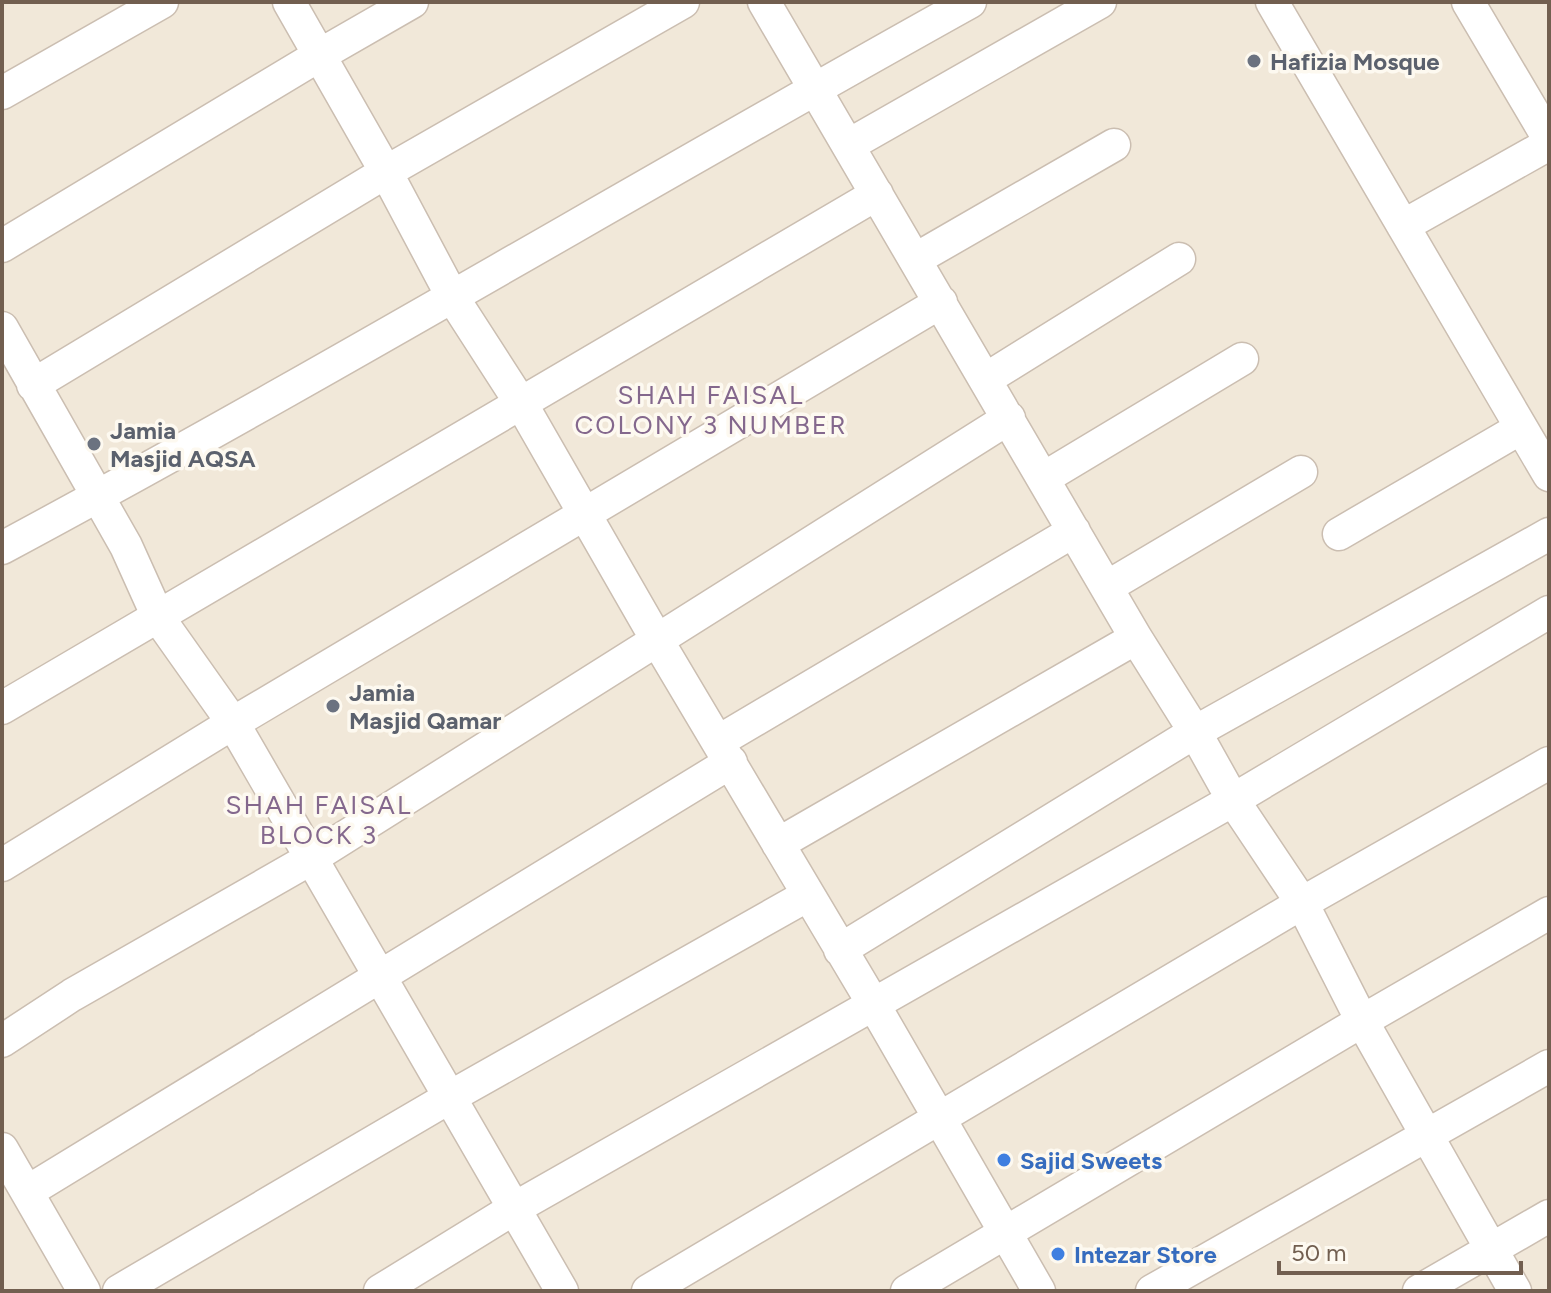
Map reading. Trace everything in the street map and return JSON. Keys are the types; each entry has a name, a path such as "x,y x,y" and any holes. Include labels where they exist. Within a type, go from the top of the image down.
{"street":[{"path":"2,93 162,2"},
{"path":"289,2 386,172 453,298 522,405 1039,1291"},
{"path":"2,246 412,2"},
{"path":"33,385 386,172 683,2"},
{"path":"764,2 1136,638 1233,800 1302,903 1362,1021 1515,1291"},
{"path":"2,548 453,298 814,88 970,2"},
{"path":"849,145 1100,2"},
{"path":"1272,2 1549,475"},
{"path":"1403,226 1549,141 1468,2"},
{"path":"916,259 1114,145"},
{"path":"2,708 877,194"},
{"path":"986,379 1179,259"},
{"path":"2,865 233,723 941,302"},
{"path":"2,328 126,546 158,617 233,723 562,1291"},
{"path":"1044,478 1242,359"},
{"path":"2,1041 72,995 310,859 1009,418"},
{"path":"1339,534 1521,428"},
{"path":"1107,587 1301,472"},
{"path":"27,1192 378,977 1074,531"},
{"path":"840,950 1195,732 1549,534"},
{"path":"380,1291 515,1208 1233,800 1549,612"},
{"path":"778,844 1136,638"},
{"path":"648,1291 1302,903 1549,763"},
{"path":"119,1291 450,1097 808,895"},
{"path":"907,1291 1549,913"},
{"path":"1152,1291 1549,1066"},
{"path":"2,1149 84,1291"},
{"path":"1419,1291 1549,1216"}],"shaded area":[{"path":"2,2 1549,2 1549,1291 2,1291"}],"place":[{"name":"Hafizia Mosque","path":"1254,61"},
{"name":"Jamia Masjid AQSA","path":"94,444"},
{"name":"Jamia Masjid Qamar","path":"333,706"},
{"name":"Sajid Sweets","path":"1004,1160"},
{"name":"Intezar Store","path":"1058,1254"}],"district":[{"name":"SHAH FAISAL COLONY 3 NUMBER","path":"711,410"},
{"name":"SHAH FAISAL BLOCK 3","path":"319,820"}]}
